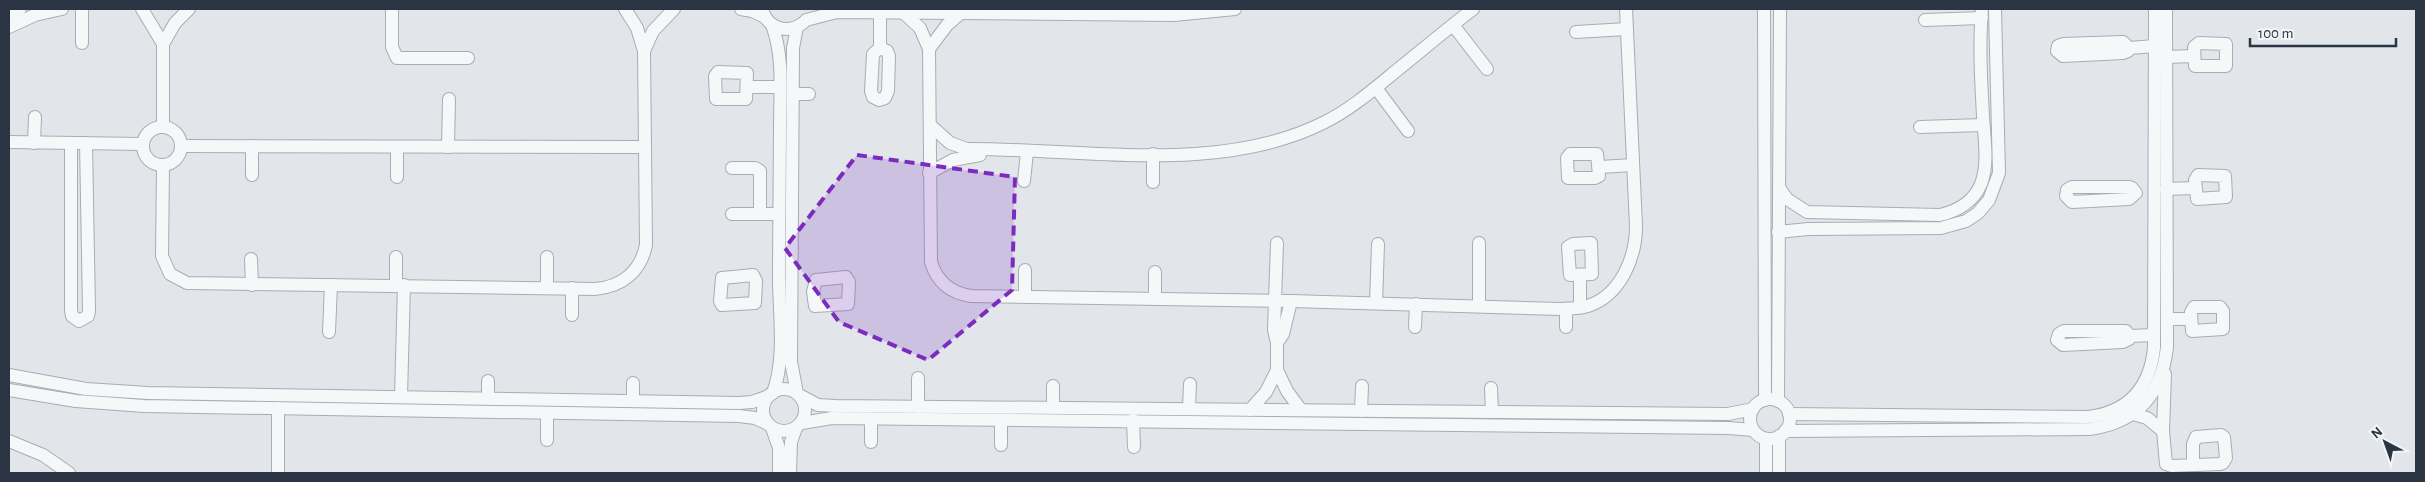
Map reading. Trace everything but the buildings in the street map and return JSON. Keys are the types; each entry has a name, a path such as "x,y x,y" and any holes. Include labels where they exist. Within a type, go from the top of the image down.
{"street":[{"path":"9,14 20,9"},
{"path":"9,27 35,15 62,9"},
{"path":"82,9 82,42"},
{"path":"142,9 163,44"},
{"path":"163,128 163,44 175,23 189,9"},
{"path":"392,9 392,47 396,58 468,58"},
{"path":"163,165 162,256 170,274 187,283 603,288 619,283 632,274 641,261 646,237 644,51 637,28 625,9"},
{"path":"644,51 656,27 674,9"},
{"path":"740,9 752,11 766,17 782,29 804,18 837,10 904,13 962,12 1174,16 1235,9"},
{"path":"930,125 956,147 991,150 1187,154 1228,150 1287,137 1325,122 1376,88 1472,9"},
{"path":"904,13 920,28 929,49 931,262 940,281 951,290 964,295 1275,300 1566,308 1580,307 1598,302 1607,294 1623,276 1631,259 1636,238 1626,9"},
{"path":"1764,9 1771,401"},
{"path":"1771,401 1780,189 1780,9"},
{"path":"1778,232 1808,229 1941,228 1966,221 1990,200 1999,173 1995,9"},
{"path":"1788,414 2088,417 2115,410 2129,402 2140,391 2148,377 2152,364 2160,191 2155,9"},
{"path":"2160,146 2166,56 2166,9"},
{"path":"880,12 880,48"},
{"path":"929,49 940,32 962,12"},
{"path":"1780,189 1796,207 1819,213 1933,215 1950,213 1968,202 1981,183 1985,159 1981,71 1982,13 1925,20"},
{"path":"766,17 778,46 780,87 778,288 780,362 771,394 763,410 779,448 779,473"},
{"path":"790,473 790,449 806,410 799,395 791,362 794,43 804,18"},
{"path":"1453,25 1487,70"},
{"path":"1576,32 1627,29"},
{"path":"2092,49 2123,53 2128,51 2129,48 2155,46"},
{"path":"2166,56 2194,56"},
{"path":"1981,71 1996,70"},
{"path":"748,87 780,87"},
{"path":"1376,88 1408,131"},
{"path":"793,94 809,94"},
{"path":"448,99 448,147"},
{"path":"34,143 35,117"},
{"path":"1920,128 1983,125"},
{"path":"163,128 176,133 181,146 176,159 163,165 150,161 144,153 143,144 150,132 163,128"},
{"path":"9,142 143,144"},
{"path":"71,143 71,310 72,316 79,321 88,316 89,311 86,143"},
{"path":"181,146 645,147"},
{"path":"252,146 252,176"},
{"path":"397,146 397,177"},
{"path":"929,173 952,160 988,154 991,150"},
{"path":"1024,181 1027,152"},
{"path":"1153,154 1154,182"},
{"path":"1600,167 1634,165"},
{"path":"732,168 757,168 760,171 760,214"},
{"path":"2136,193 2195,188"},
{"path":"2160,191 2167,320 2163,431 2166,464 2172,466 2193,465"},
{"path":"732,214 779,214"},
{"path":"1277,243 1274,334 1277,343 1277,370 1287,392 1301,410"},
{"path":"1376,303 1378,244"},
{"path":"1479,244 1479,306"},
{"path":"396,257 400,285 401,396"},
{"path":"547,257 547,288"},
{"path":"252,259 252,284"},
{"path":"1024,270 1025,296"},
{"path":"1155,272 1155,298"},
{"path":"1580,276 1580,307"},
{"path":"329,332 331,284"},
{"path":"572,288 572,315"},
{"path":"756,290 778,288"},
{"path":"792,292 813,292"},
{"path":"1277,343 1283,334 1291,301"},
{"path":"1415,327 1416,304"},
{"path":"1566,308 1566,327"},
{"path":"2167,320 2191,319"},
{"path":"2093,337 2126,341 2129,336 2154,335"},
{"path":"9,390 110,404 747,416 787,432 799,425 832,412 918,407 1053,408 1133,420 1441,418 1729,428 1777,435 1954,430 2090,429 2105,427 2133,414 2154,391 2165,362"},
{"path":"1250,410 1266,392 1277,370"},
{"path":"9,375 55,384 117,392 745,403 782,389 799,395 832,412 871,419 1001,420 1190,409 1361,411 1441,418 1492,412 1728,414 1753,409 1771,401 1784,406 1788,414 1789,423 1777,435 1766,473"},
{"path":"918,378 918,407"},
{"path":"488,381 488,398"},
{"path":"633,383 633,401"},
{"path":"1190,384 1190,409"},
{"path":"1053,386 1053,408"},
{"path":"1361,411 1362,386"},
{"path":"1491,388 1492,412"},
{"path":"248,394 248,408"},
{"path":"278,408 278,473"},
{"path":"1753,409 1750,420 1753,430"},
{"path":"546,412 547,440"},
{"path":"2133,414 2147,418 2163,431"},
{"path":"1954,416 1954,430"},
{"path":"871,419 871,442"},
{"path":"1001,420 1001,445"},
{"path":"1133,420 1134,447"},
{"path":"1777,435 1779,473"},
{"path":"9,441 43,455 69,473"}],"highlighted area":[{"path":"857,155 1015,177 1012,290 928,360 839,322 785,248"}]}
